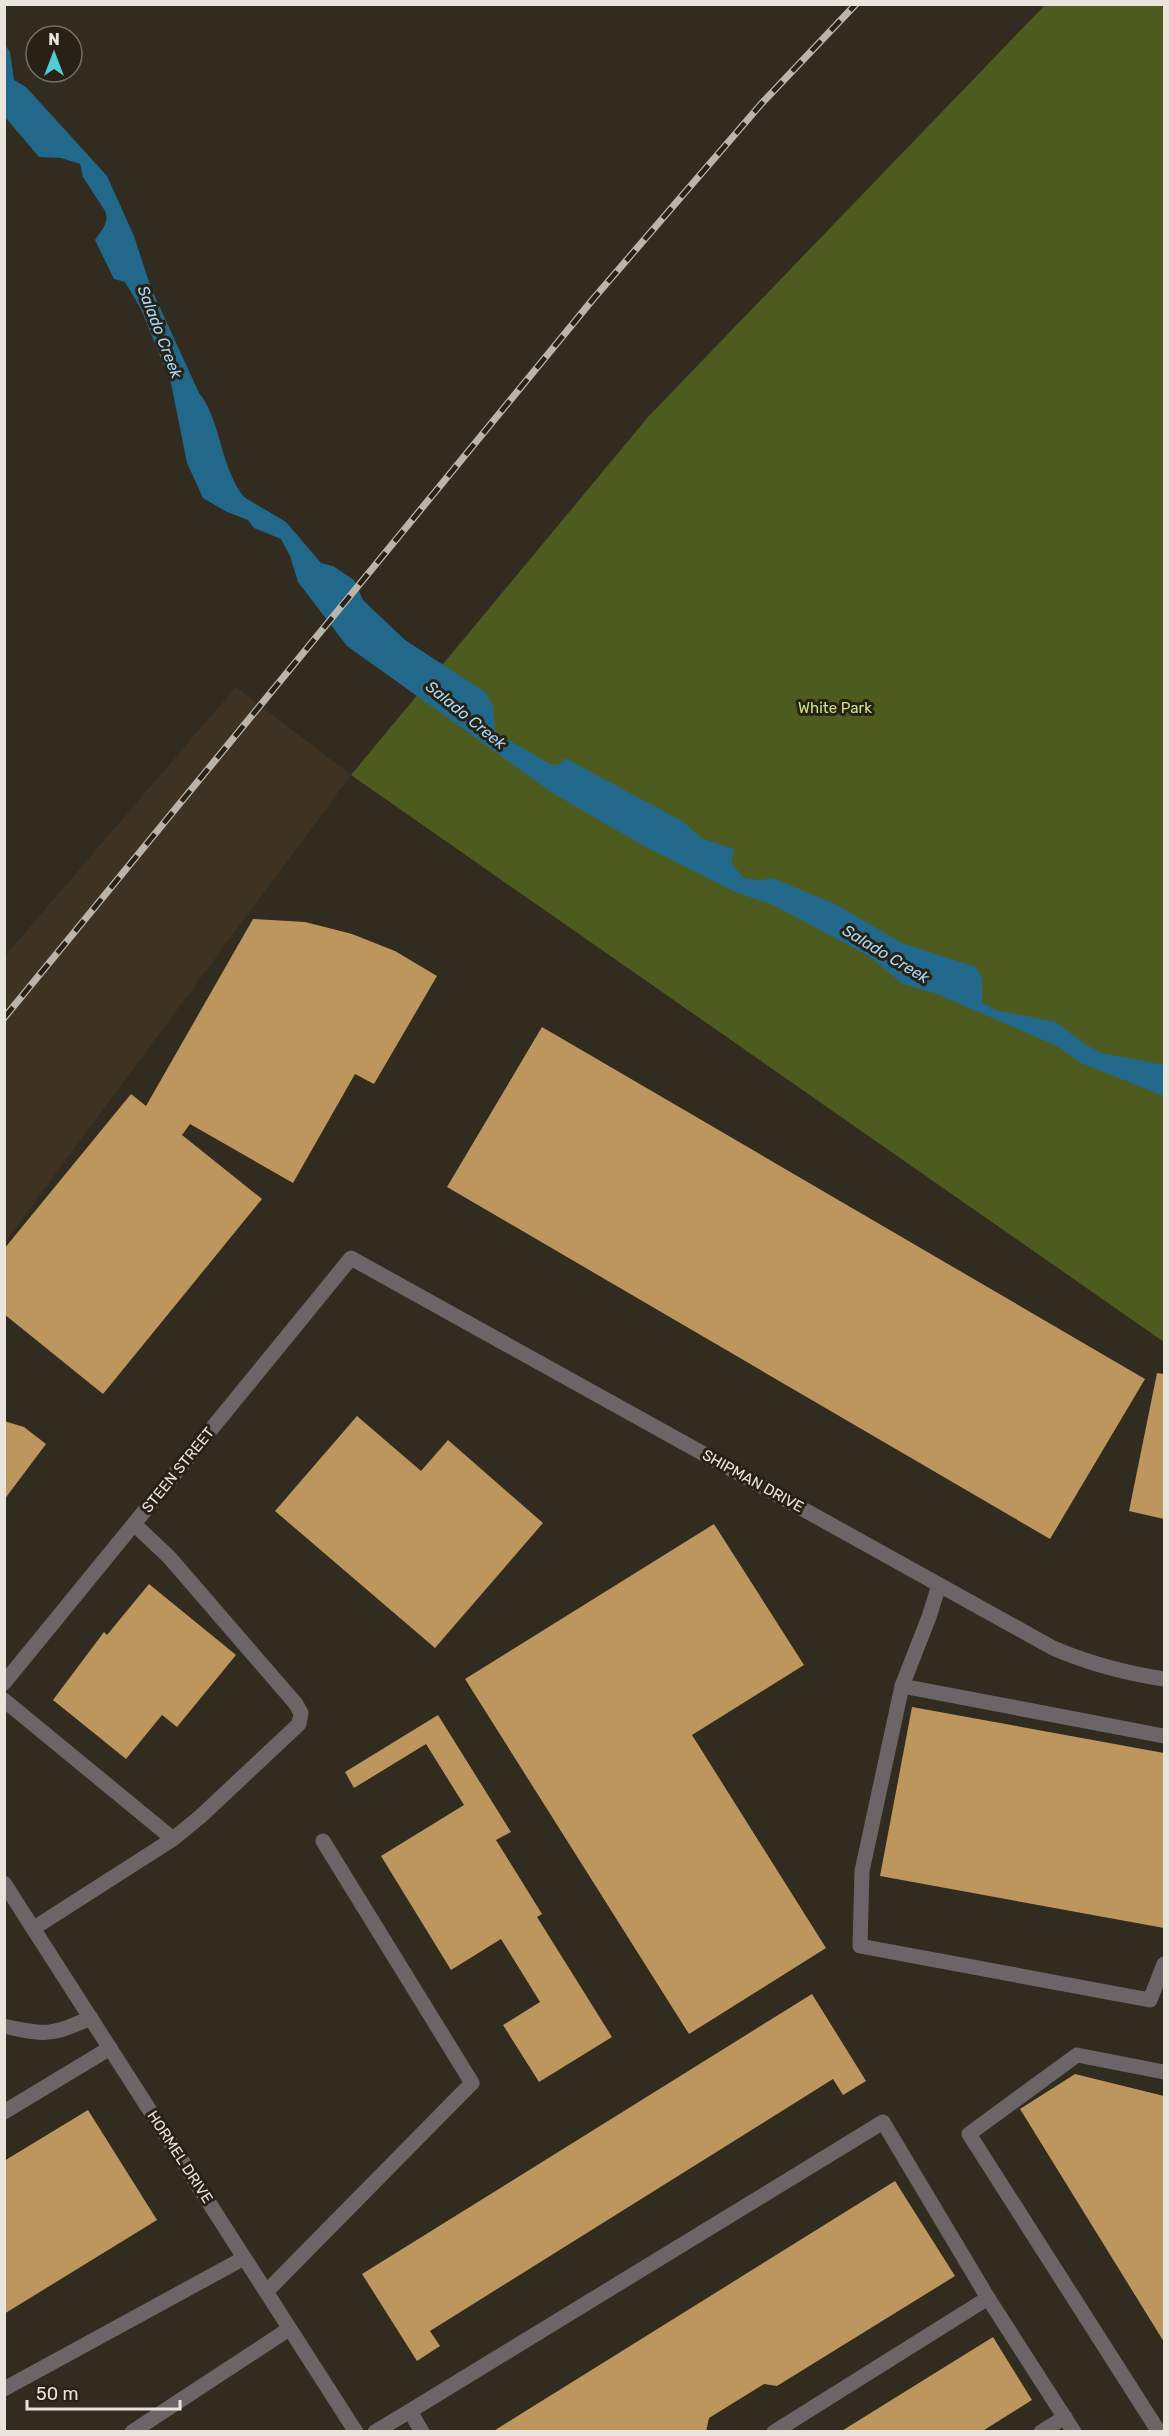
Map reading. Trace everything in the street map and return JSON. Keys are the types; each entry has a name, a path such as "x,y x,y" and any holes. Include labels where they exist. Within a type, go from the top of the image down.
{"street":[{"name":"STEEN STREET","path":"4,1683 351,1258"},
{"name":"SHIPMAN DRIVE","path":"351,1258 1053,1648 1086,1662 1120,1672 1164,1679"},
{"path":"34,1928 173,1839 201,1816 299,1724 301,1713 169,1557 134,1524"},
{"path":"939,1585 902,1686 862,1870 860,1946 1150,2000 1164,1965"},
{"path":"902,1686 1164,1736"},
{"path":"4,1700 173,1839"},
{"path":"266,2292 472,2083 322,1841"},
{"name":"HORMEL DRIVE","path":"4,1882 356,2432"},
{"path":"4,2026 30,2032 55,2034 91,2018"},
{"path":"4,2112 110,2048"},
{"path":"1159,2432 969,2134 1077,2055 1164,2072"},
{"path":"375,2432 883,2122 988,2298 1074,2432"},
{"path":"4,2389 244,2258"},
{"path":"774,2432 988,2298"},
{"path":"132,2432 289,2328"},
{"path":"410,2411 423,2432"},
{"path":"1041,2432 1065,2417"}],"shaded area":[{"path":"236,687 351,775 5,1242 5,956"}],"green space":[{"name":"White Park","path":"1045,5 1164,5 1164,1342 351,775 648,417"}],"water":[{"name":"Salado Creek","path":"5,45 10,52 14,80 26,87 107,176 134,236 151,288 199,393 212,415 230,471 244,497 286,522 321,563 333,566 354,580 363,600 405,640 485,692 493,706 495,732 550,764 558,765 565,758 682,821 703,839 734,849 731,862 743,878 760,880 773,878 837,905 902,943 976,967 982,978 982,1002 996,1010 1056,1022 1086,1045 1102,1053 1164,1065 1164,1096 1081,1063 1057,1046 937,994 903,984 867,955 771,904 735,892 644,846 554,794 347,646 298,582 290,556 281,539 254,528 248,520 227,512 203,498 187,463 171,383 141,309 125,282 114,279 95,240 106,223 105,211 83,177 80,164 61,158 39,157 5,117"}],"building":[{"path":"253,919 305,922 352,934 395,951 437,976 374,1084 355,1074 293,1183 190,1124 182,1135 262,1199 103,1394 4,1314 4,1249 131,1094 146,1106"},
{"path":"542,1027 1145,1379 1050,1539 447,1187"},
{"path":"1157,1373 1164,1374 1164,1519 1129,1511"},
{"path":"357,1416 421,1471 448,1440 543,1523 435,1648 275,1511"},
{"path":"4,1421 24,1427 46,1444 4,1500"},
{"path":"714,1524 804,1665 692,1735 826,1948 689,2034 465,1679"},
{"path":"149,1584 236,1655 177,1727 162,1715 126,1759 53,1700 104,1632 107,1635"},
{"path":"912,1707 1164,1753 1164,1928 880,1876"},
{"path":"438,1715 511,1832 496,1840 542,1914 537,1917 612,2037 539,2082 503,2025 540,2002 501,1939 451,1970 381,1856 464,1805 426,1744 354,1788 345,1772"},
{"path":"812,1994 866,2081 843,2095 833,2079 430,2331 440,2346 417,2361 362,2274"},
{"path":"1075,2074 1164,2096 1164,2342 1020,2109"},
{"path":"88,2110 157,2220 4,2314 4,2161"},
{"path":"895,2181 955,2276 777,2386 764,2384 709,2418 706,2432 492,2432"},
{"path":"993,2337 1032,2400 981,2432 840,2432"}],"railway":[{"path":"4,1018 594,298 762,103 856,4"}]}
